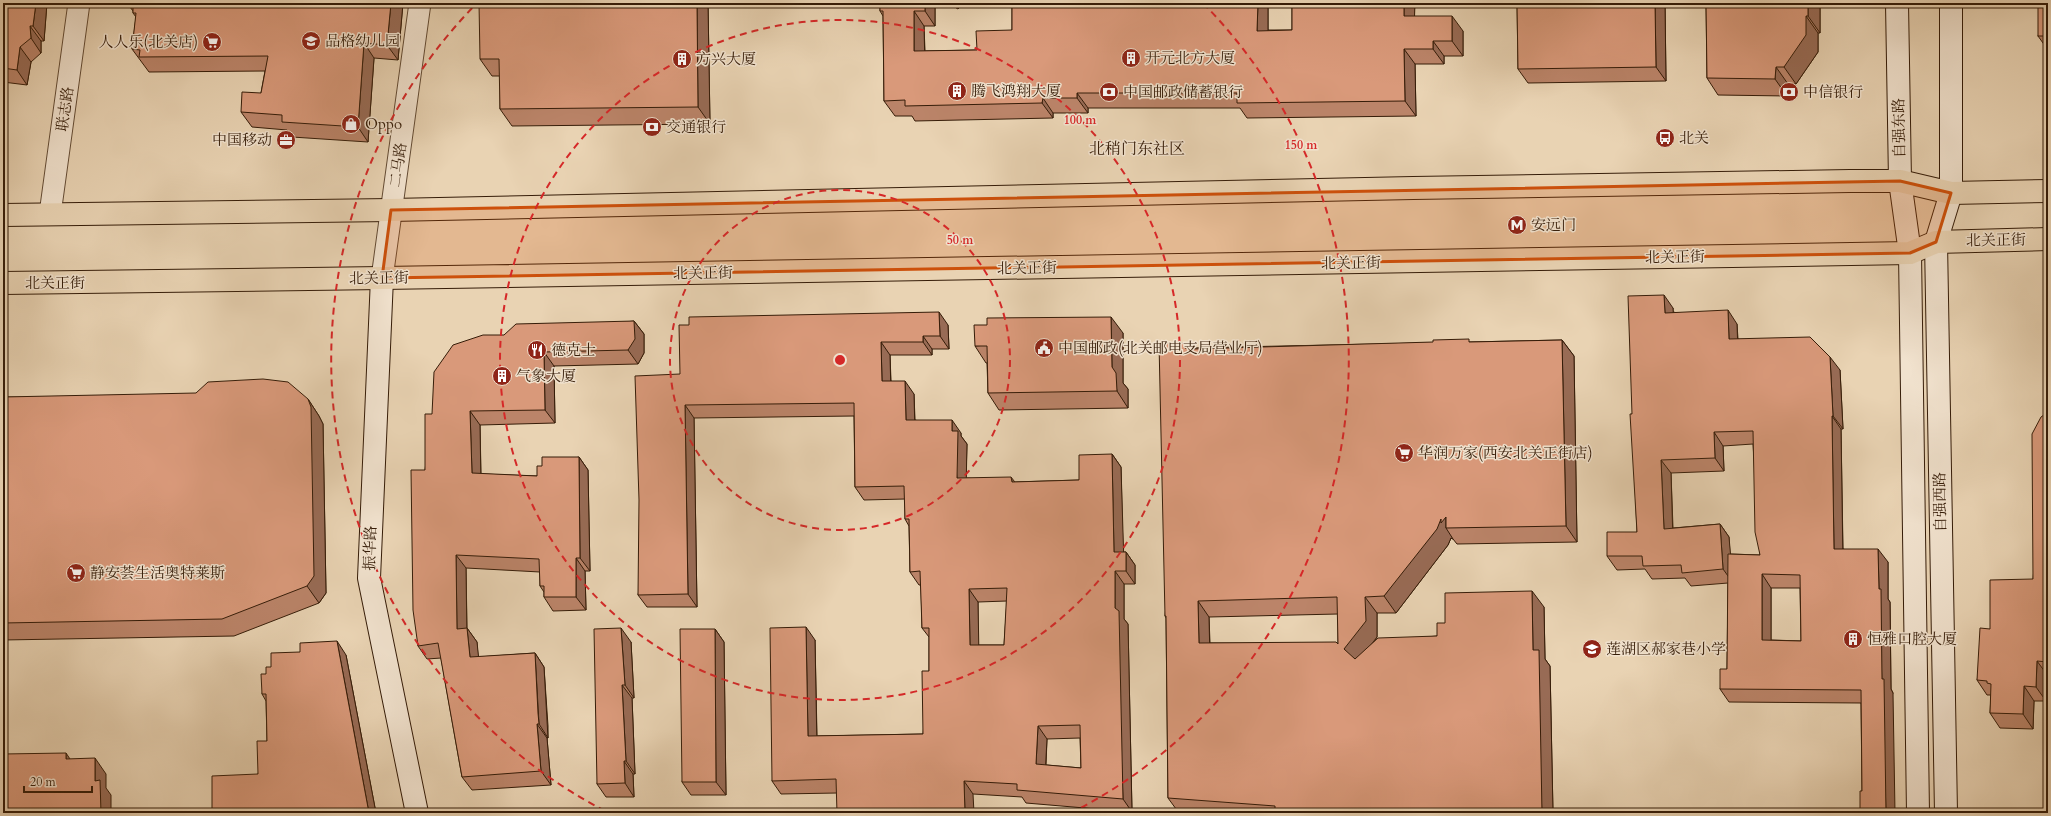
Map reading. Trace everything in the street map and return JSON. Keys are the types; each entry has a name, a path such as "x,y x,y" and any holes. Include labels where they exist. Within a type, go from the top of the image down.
{"main road":[{"name":"自强东路","path":"1897,3 1900,181 1910,253"},
{"path":"1951,3 1951,193"},
{"path":"3,215 392,210 1413,188 1900,181 1951,193 2048,191"},
{"name":"自强西路","path":"1946,813 1936,242 1951,193"},
{"name":"北关正街","path":"3,283 1910,253 1936,242 2048,239"},
{"name":"自强西路","path":"1910,253 1918,813"},
{"name":"振华路","path":"382,278 369,578 417,813"}],"street":[{"name":"联志路","path":"50,214 79,3"},
{"name":"二马路","path":"382,278 420,3"}],"highlighted area":[{"path":"1900,181 1951,193 1936,242 1910,253 382,278 391,210"}],"building":[{"path":"3,3 36,3 33,26 30,26 31,38 20,47 17,70 3,68"},
{"path":"133,3 391,3 387,45 364,43 358,127 282,122 282,115 241,112 242,92 261,93 268,56 139,57 140,50 132,49 136,13 133,13"},
{"path":"479,3 697,3 698,107 500,109 499,59 480,59"},
{"path":"880,3 925,3 925,11 914,11 914,51 977,50 976,31 1012,30 1012,3 1258,3 1257,31 1292,30 1292,3 1404,3 1404,16 1452,16 1452,41 1433,41 1433,49 1404,49 1405,101 1237,103 1237,93 1077,93 1077,98 1043,98 1042,103 905,106 905,100 884,101 883,11 880,11"},
{"path":"1517,3 1655,3 1656,67 1518,69"},
{"path":"1706,3 1808,3 1806,35 1784,67 1776,67 1775,79 1707,78"},
{"path":"2038,3 2048,3 2048,36 2038,36"},
{"path":"1664,295 1665,313 1728,310 1729,339 1810,337 1830,357 1833,416 1834,549 1878,549 1879,589 1881,589 1882,679 1884,679 1886,813 1860,813 1860,791 1862,791 1861,690 1720,689 1720,669 1727,669 1728,554 1760,555 1755,532 1753,431 1714,432 1715,458 1661,460 1664,529 1720,524 1723,569 1682,573 1681,565 1643,566 1642,556 1607,556 1607,532 1637,532 1630,414 1632,414 1628,296","holes":["1762,574 1800,575 1801,641 1762,640"]},
{"path":"939,312 940,336 923,336 923,342 881,342 882,381 905,381 906,420 952,420 952,431 958,431 957,478 1011,477 1012,482 1079,480 1079,455 1112,454 1114,552 1126,552 1126,571 1115,571 1115,608 1119,611 1123,799 1017,790 1017,784 964,781 965,813 837,813 836,779 772,781 770,628 806,627 808,736 923,734 922,671 929,671 929,628 922,628 920,571 910,572 909,519 905,519 904,486 855,487 854,403 685,405 688,594 638,595 639,500 635,376 680,374 679,325 689,325 689,317","holes":["1007,588 1004,645 970,645 969,589","1080,725 1081,768 1036,764 1038,726"]},
{"path":"1111,317 1112,367 1116,373 1117,391 988,393 987,346 975,346 974,325 987,325 987,318"},
{"path":"634,321 635,339 628,350 544,352 545,410 470,411 472,473 537,476 537,466 542,466 542,457 579,457 580,558 576,558 576,597 544,597 544,586 540,586 539,559 456,555 457,629 467,628 470,657 535,653 539,724 537,724 541,771 462,777 438,643 418,646 413,610 411,470 425,470 425,414 432,414 434,372 453,345 483,335 504,335 516,324"},
{"path":"1469,339 1469,342 1562,340 1566,526 1446,528 1446,517 1441,523 1441,519 1437,529 1384,596 1365,597 1366,621 1344,649 1355,659 1378,638 1437,636 1437,623 1445,623 1445,593 1532,591 1533,650 1539,650 1542,813 1275,813 1275,806 1168,798 1166,616 1159,343 1185,343 1185,348 1193,349 1433,342 1433,340","holes":["1337,597 1338,644 1336,642 1199,643 1198,601"]},
{"path":"263,379 288,382 308,399 311,407 314,576 307,586 222,619 3,623 3,397 196,393 208,382"},
{"path":"2048,412 2048,662 2037,661 2036,687 2024,686 2023,714 1990,713 1991,684 1987,683 1987,681 1977,680 1980,628 1990,629 1990,580 2033,579 2032,434 2041,417"},
{"path":"621,628 625,685 622,685 626,761 624,761 625,783 597,784 594,629"},
{"path":"680,629 715,629 716,782 682,782"},
{"path":"337,641 369,813 212,813 212,776 258,774 257,741 267,741 266,694 262,694 261,674 266,674 266,667 271,667 271,653 300,652 300,643"},
{"path":"66,753 66,759 95,758 95,781 100,780 101,813 3,813 3,754"}],"place":[{"name":"品格幼儿园","path":"311,41"},
{"name":"人人乐(北关店)","path":"212,42"},
{"name":"开元北方大厦","path":"1131,58"},
{"name":"方兴大厦","path":"682,59"},
{"name":"腾飞鸿翔大厦","path":"957,91"},
{"name":"中国邮政储蓄银行","path":"1109,92"},
{"name":"中信银行","path":"1789,92"},
{"name":"Oppo","path":"351,124"},
{"name":"交通银行","path":"652,127"},
{"name":"北关","path":"1665,138"},
{"name":"中国移动","path":"286,140"},
{"name":"安远门","path":"1517,225"},
{"name":"中国邮政(北关邮电支局营业厅)","path":"1044,348"},
{"name":"德克士","path":"537,350"},
{"name":"气象大厦","path":"502,376"},
{"name":"华润万家(西安北关正街店)","path":"1404,453"},
{"name":"静安荟生活奥特莱斯","path":"76,573"},
{"name":"恒雅口腔大厦","path":"1853,639"},
{"name":"莲湖区郝家巷小学","path":"1592,649"}],"district":[{"name":"北稍门东社区","path":"1137,148"}]}
